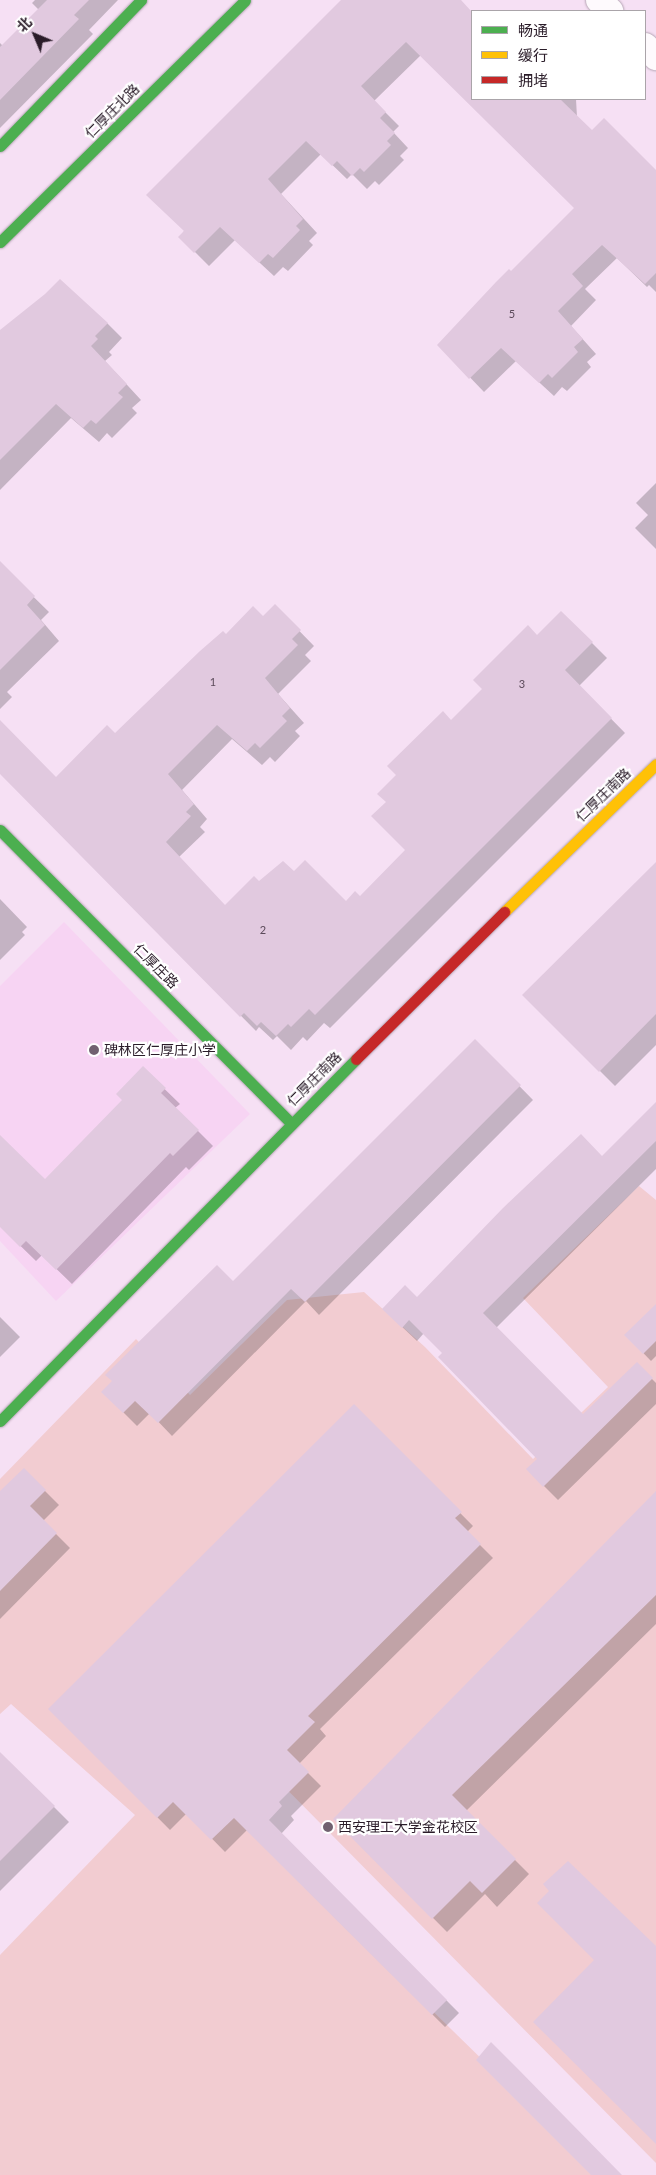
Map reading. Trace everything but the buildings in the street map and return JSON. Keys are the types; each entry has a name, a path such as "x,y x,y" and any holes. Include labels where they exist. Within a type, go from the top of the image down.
{"street":[{"path":"0,146 140,0"},
{"name":"仁厚庄北路","path":"0,242 245,0"},
{"path":"599,0 609,10"},
{"path":"646,47 656,57"},
{"name":"仁厚庄南路","path":"0,1421 291,1123 656,764"},
{"name":"仁厚庄路","path":"0,830 291,1123"}],"shaded area":[{"name":"碑林区仁厚庄小学","path":"64,922 250,1114 56,1301 0,1241 0,986"},
{"name":"西安理工大学金花校区","path":"639,1186 656,1200 656,2163 243,1745 203,1786 600,2175 0,2175 0,1955 135,1815 11,1704 0,1714 0,1479 136,1339 190,1395 287,1300 364,1292 425,1347 533,1459 608,1387 523,1298"}],"traffic: fast":[{"path":"0,146 141,0"},
{"path":"0,242 245,0"},
{"path":"0,830 291,1123"},
{"path":"0,1421 356,1059"}],"traffic: slow":[{"path":"504,912 656,764"}],"traffic: jam":[{"path":"356,1059 504,912"}],"place":[{"name":"碑林区仁厚庄小学","path":"94,1050"},
{"name":"西安理工大学金花校区","path":"328,1827"}]}
